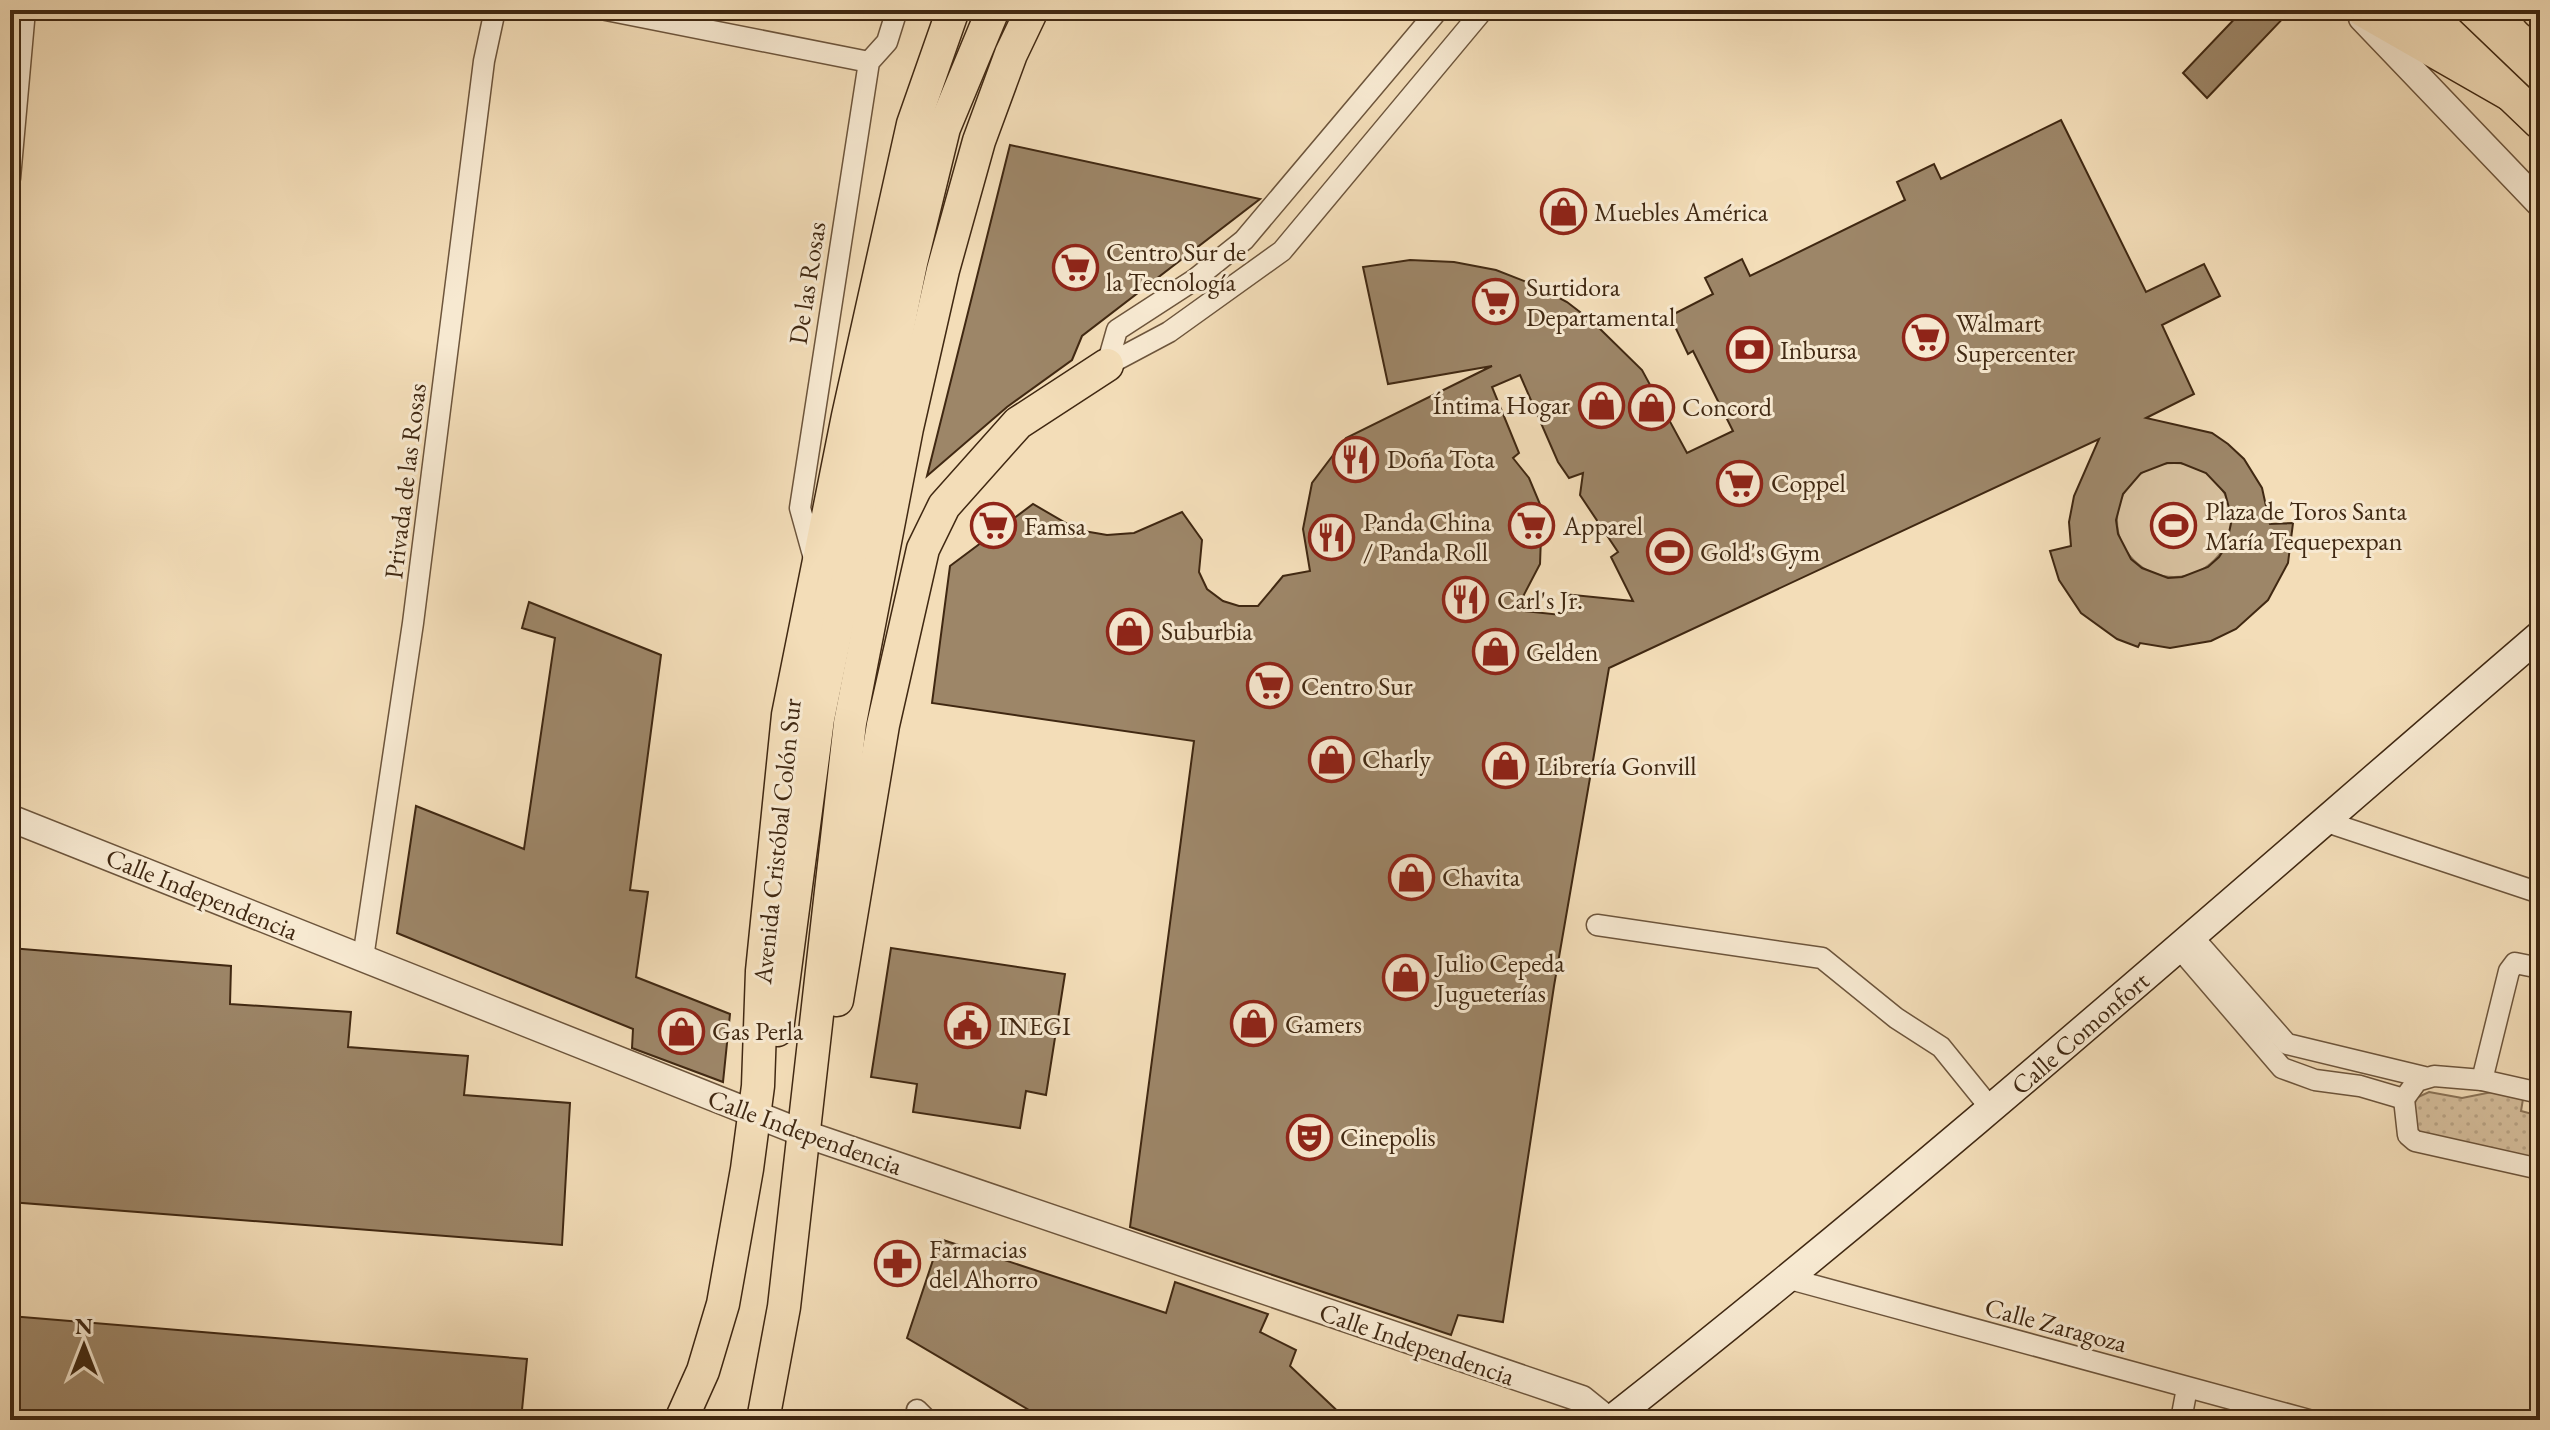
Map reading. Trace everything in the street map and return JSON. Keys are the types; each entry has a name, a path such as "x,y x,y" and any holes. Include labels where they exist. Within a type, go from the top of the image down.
{"highway":[{"path":"2364,10 2509,93"},
{"path":"2423,10 2540,122"}],"main road":[{"name":"Avenida Cristóbal Colón Sur","path":"681,1420 703,1371 723,1304 757,1100 762,971 788,715 913,124 953,10"},
{"path":"757,1100 775,1044 818,719 911,263 944,128 993,10"},
{"path":"763,1420 784,1307 850,723 907,428 943,270 979,141 1011,54 1032,10"},
{"path":"809,1094 829,1042 854,913 883,725 923,549 944,506 1018,423 1107,365"},
{"name":"Calle Comonfort","path":"1610,1420 1790,1279 1992,1110 2540,635"}],"street":[{"path":"10,178 25,10"},
{"name":"Privada de las Rosas","path":"363,958 413,623 484,61 495,10"},
{"path":"606,10 869,62"},
{"name":"De las Rosas","path":"817,570 800,508 869,62 887,42 897,10"},
{"path":"1107,365 1117,330 1194,280 1244,240 1438,10"},
{"path":"1107,365 1169,332 1282,251 1483,10"},
{"path":"2354,10 2540,204"},
{"name":"Calle Independencia","path":"10,818 363,958 757,1100 805,1134 1582,1399 1610,1420"},
{"path":"2324,821 2540,893"},
{"path":"1597,925 1822,958 1896,1018 1941,1047 1992,1110"},
{"path":"2185,942 2237,988 2287,1044 2424,1077 2482,1080 2540,1093"},
{"path":"2185,942 2282,1068 2315,1080 2360,1086 2404,1099"},
{"path":"2482,1080 2509,971 2515,963 2540,968"},
{"path":"2424,1077 2410,1087 2404,1099 2405,1127 2415,1141 2540,1169"},
{"name":"Calle Zaragoza","path":"1790,1279 2309,1420"},
{"path":"2181,1420 2187,1388"}],"shaded area":[{"name":"Plaza de Toros Santa María Tequepexpan","path":"2174,463 2206,472 2222,488 2231,520 2222,552 2206,568 2174,577 2142,568 2126,552 2117,520 2126,488 2142,472"},
{"path":"2429,1092 2462,1098 2492,1092 2523,1099 2521,1111 2540,1116 2540,1163 2420,1135 2411,1125 2416,1098"}],"building":[{"path":"2243,10 2291,10 2207,98 2183,73"},
{"name":"Centro Sur","path":"2061,120 2146,292 2204,264 2220,296 2162,325 2194,394 2146,418 2212,433 2228,444 2244,459 2262,488 2270,524 2293,523 2288,563 2268,600 2236,629 2211,641 2170,648 2140,643 2138,647 2117,639 2081,613 2059,580 2050,551 2071,546 2069,522 2074,496 2099,439 1609,668 1554,986 1503,1322 1458,1315 1451,1335 1130,1227 1194,741 932,703 950,566 1033,504 1078,530 1107,535 1134,533 1182,512 1202,540 1199,572 1207,589 1223,601 1239,606 1258,606 1283,576 1310,571 1303,529 1312,483 1346,438 1492,366 1388,384 1363,267 1410,260 1454,262 1496,270 1567,302 1593,322 1642,370 1687,453 1733,431 1693,351 1688,354 1670,316 1713,294 1705,278 1742,259 1750,276 1905,200 1897,182 1934,164 1941,179","holes":["1520,375 1558,462 1569,478 1583,473 1580,495 1618,552 1611,557 1633,601 1564,594 1561,615 1516,610 1540,564 1542,509 1529,478 1513,458 1519,453 1492,387","2167,463 2181,463 2206,473 2225,493 2232,519 2226,546 2219,557 2208,567 2182,577 2168,578 2142,568 2131,559 2118,534 2116,520 2123,494 2141,473"]},
{"name":"Centro Sur de la Tecnología","path":"1010,145 1260,199 1082,336 1072,360 1007,407 927,476"},
{"path":"529,602 661,655 630,890 648,892 636,977 730,1014 723,1082 632,1048 633,1029 397,933 416,806 524,849 555,638 522,628"},
{"path":"10,948 231,966 230,1004 351,1012 348,1047 468,1056 464,1095 570,1103 562,1245 10,1202"},
{"name":"INEGI","path":"891,948 1065,974 1046,1095 1026,1091 1020,1128 913,1112 917,1084 871,1077"},
{"path":"940,1239 1166,1313 1175,1282 1268,1314 1260,1332 1296,1350 1290,1366 1347,1420 1046,1420 907,1338"},
{"path":"10,1316 527,1359 521,1420 10,1420"}],"place":[{"name":"Muebles América","path":"1563,212"},
{"name":"Centro Sur de la Tecnología","path":"1075,267"},
{"name":"Surtidora Departamental","path":"1495,302"},
{"name":"Walmart Supercenter","path":"1925,338"},
{"name":"Inbursa","path":"1749,350"},
{"name":"Íntima Hogar","path":"1601,405"},
{"name":"Concord","path":"1651,407"},
{"name":"Doña Tota","path":"1356,459"},
{"name":"Coppel","path":"1740,483"},
{"name":"Famsa","path":"993,526"},
{"name":"Apparel","path":"1532,526"},
{"name":"Plaza de Toros Santa María Tequepexpan","path":"2174,526"},
{"name":"Panda China / Panda Roll","path":"1332,537"},
{"name":"Gold's Gym","path":"1669,552"},
{"name":"Carl's Jr.","path":"1466,600"},
{"name":"Suburbia","path":"1130,631"},
{"name":"Gelden","path":"1495,652"},
{"name":"Centro Sur","path":"1270,686"},
{"name":"Charly","path":"1331,759"},
{"name":"Librería Gonvill","path":"1506,766"},
{"name":"Chavita","path":"1411,877"},
{"name":"Julio Cepeda Jugueterías","path":"1405,978"},
{"name":"Gamers","path":"1254,1024"},
{"name":"INEGI","path":"968,1026"},
{"name":"Gas Perla","path":"681,1031"},
{"name":"Cinepolis","path":"1309,1137"},
{"name":"Farmacias del Ahorro","path":"898,1264"}]}
